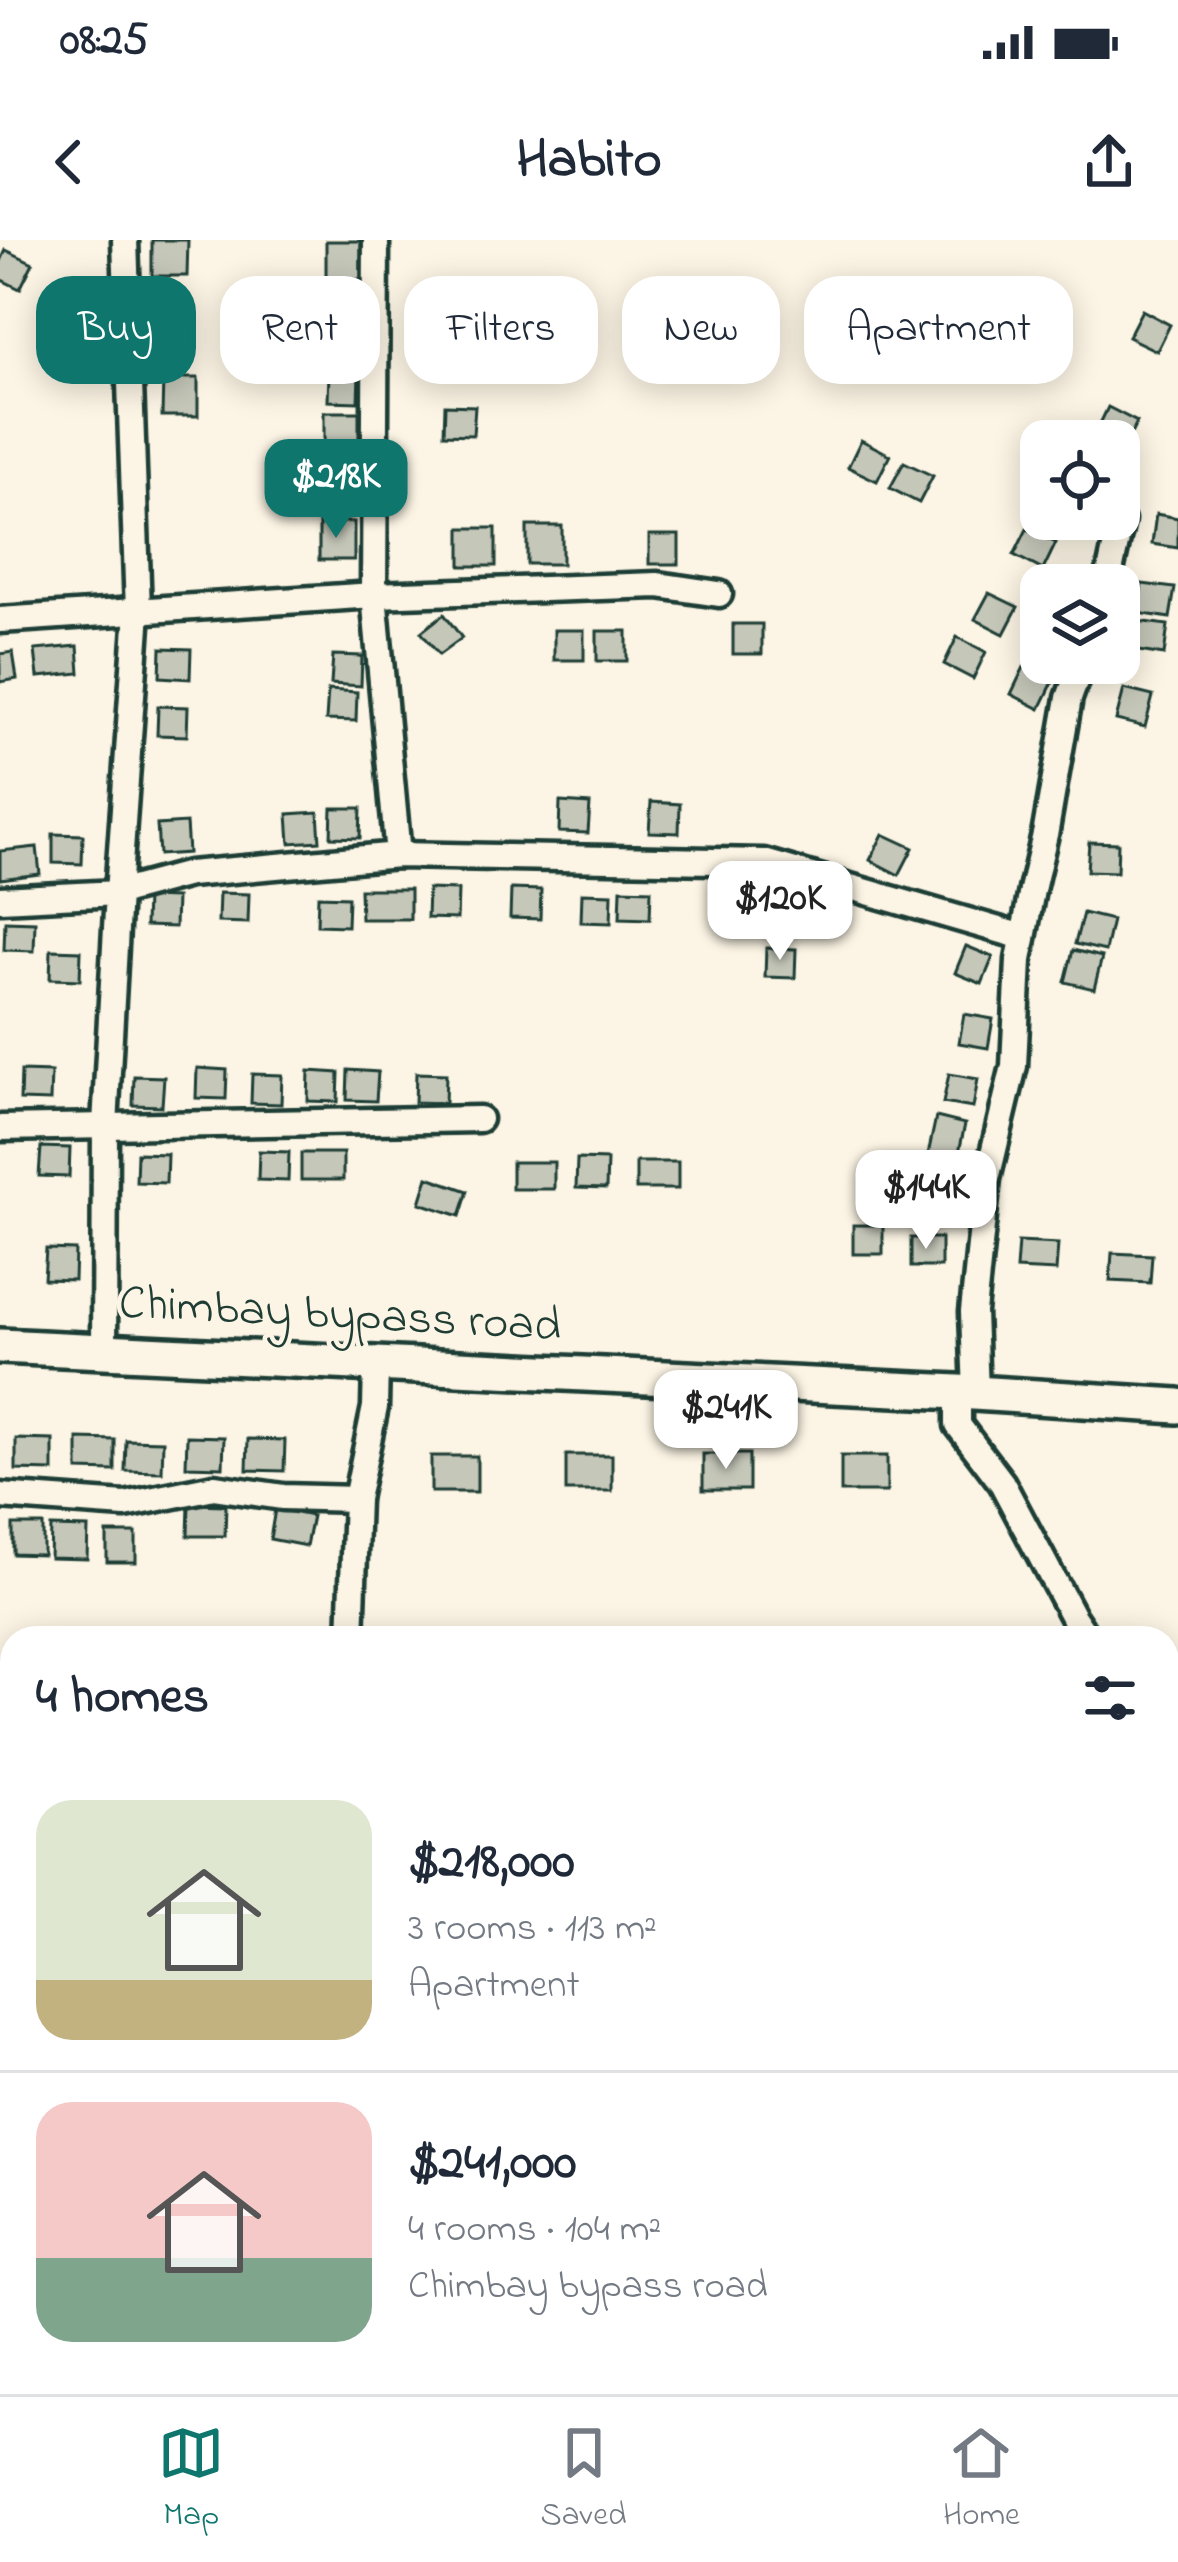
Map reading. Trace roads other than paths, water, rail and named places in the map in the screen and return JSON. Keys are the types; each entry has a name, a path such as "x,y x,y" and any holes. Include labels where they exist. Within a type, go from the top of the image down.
{"main road":[{"name":"Chimbay bypass road","path":"0,1346 1178,1406"}],"street":[{"path":"104,1353 105,1124 138,611 125,240"},
{"path":"376,240 374,595 398,854"},
{"path":"0,620 374,595 658,584 719,594"},
{"path":"1075,684 1019,960 1014,1066 987,1179 967,1393 958,1425 1002,1483 1079,1626"},
{"path":"0,899 118,892 189,874 398,854 764,862 1023,938"},
{"path":"0,1128 479,1119"},
{"path":"351,1626 356,1499 375,1406 376,1366"},
{"path":"0,1496 125,1505 214,1487 283,1497 356,1499"}]}
